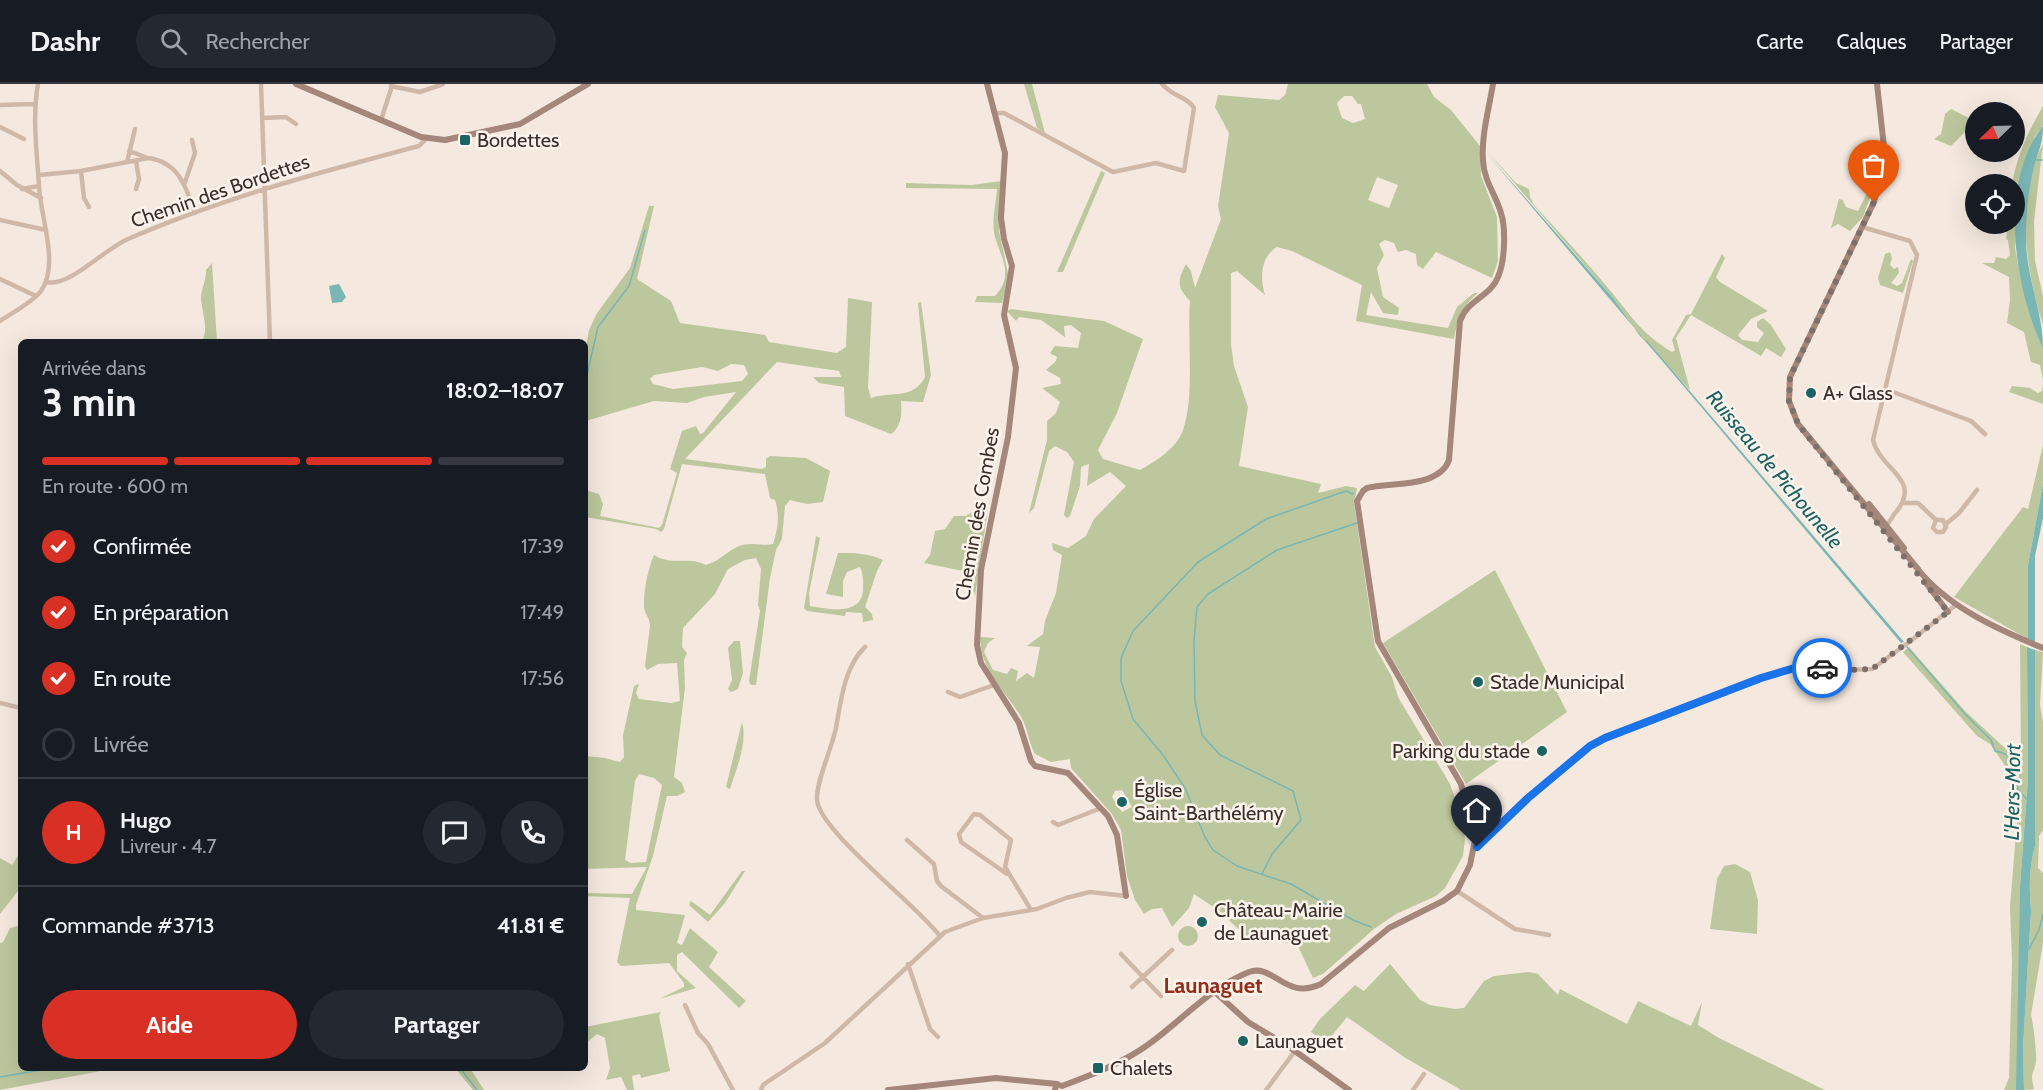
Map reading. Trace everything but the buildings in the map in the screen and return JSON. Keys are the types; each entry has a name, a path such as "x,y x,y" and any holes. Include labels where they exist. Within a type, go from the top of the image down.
{"street":[{"path":"0,321 36,296 46,282 48,269 46,230 39,186 35,104 38,84"},
{"path":"261,84 265,174 268,188 270,339"},
{"path":"296,84 424,138 445,140 512,127 532,118 588,84"},
{"path":"381,120 392,85 420,92 443,84"},
{"name":"Chemin des Combes","path":"987,84 996,113 1006,166 1002,229 1012,266 1004,315 1016,368 1008,437 984,551 976,625 978,655 1019,723 1031,761 1035,766 1068,773 1101,808 1117,835 1126,896"},
{"path":"996,113 1004,113 1113,172 1156,163 1184,171 1194,108 1188,100 1173,95 1162,84"},
{"path":"888,1090 996,1078 1039,1083 1058,1088 1135,1053 1215,992 1242,975 1258,970 1295,988 1319,986 1389,928 1436,904 1456,890 1473,856 1474,833 1461,783 1378,641 1357,501 1367,488 1437,477 1446,468 1449,460 1460,321 1466,309 1494,284 1499,276 1501,261 1502,218 1487,182 1483,161 1493,84"},
{"path":"1876,84 1884,161 1874,202 1798,361 1788,390 1794,417 1883,523 1948,612"},
{"path":"0,105 35,104"},
{"path":"263,118 286,117 296,124"},
{"path":"0,127 24,139"},
{"path":"127,162 135,129"},
{"name":"Chemin des Bordettes","path":"46,282 62,282 118,243 195,213 268,188 415,147 424,138"},
{"path":"184,185 195,153 192,140"},
{"path":"129,151 171,165 184,185 195,213"},
{"path":"39,175 81,171 148,158"},
{"path":"136,161 139,179 136,189"},
{"path":"0,171 22,189 41,198"},
{"path":"81,171 84,198 89,207"},
{"path":"22,189 39,186"},
{"path":"0,220 46,230"},
{"path":"1862,227 1910,241 1917,255 1873,440 1878,452 1904,487 1904,503"},
{"path":"0,279 36,296"},
{"path":"1885,389 1971,421 1985,434"},
{"path":"1936,520 1933,528 1937,532 1943,532 1946,524 1959,513 1977,490"},
{"path":"1883,523 1904,503 1918,503 1936,520 1941,519 1946,524"},
{"path":"1916,568 1957,604 1988,623 2043,648"},
{"path":"1477,847 1528,798 1590,746 1622,729 1752,681 1798,667 1872,669 1903,648 1957,604"},
{"path":"865,647 850,671 842,695 834,736 818,792 818,806 846,841 939,935"},
{"path":"948,692 960,697 994,685"},
{"path":"0,703 18,707"},
{"path":"1053,822 1058,825 1101,808"},
{"path":"1007,874 1004,861 1011,840 980,815 974,814 959,834 961,842 1007,874 1016,883 1031,910"},
{"path":"906,840 934,864 941,886 983,918"},
{"path":"1456,890 1515,929 1549,935"},
{"path":"761,1090 763,1084 842,1029 939,935 983,918 1031,910 1090,892 1126,896"},
{"path":"1132,987 1172,950"},
{"path":"1121,954 1161,996"},
{"path":"908,964 912,969 930,1029 938,1036"},
{"path":"1215,992 1248,1022 1295,1051 1349,1090"},
{"path":"685,1005 698,1033 708,1044 734,1090"},
{"path":"1266,1090 1295,1051"},
{"path":"1413,1090 1424,1074"}],"green space":[{"path":"1024,84 1032,84 1045,133 1037,128"},
{"path":"1288,84 1427,84 1434,97 1451,110 1480,146 1481,176 1497,217 1498,261 1492,278 1436,252 1423,269 1417,265 1416,254 1406,250 1398,252 1394,243 1385,240 1379,244 1384,255 1377,268 1383,297 1399,308 1398,315 1383,313 1371,292 1366,315 1448,328 1457,307 1474,293 1478,293 1462,313 1454,339 1356,321 1362,285 1292,251 1277,247 1267,256 1262,275 1265,295 1237,271 1231,273 1231,344 1234,366 1248,407 1239,466 1321,484 1318,493 1346,486 1357,488 1354,503 1375,647 1392,677 1398,697 1450,784 1459,809 1465,839 1463,856 1445,888 1436,896 1396,914 1374,929 1323,974 1313,978 1297,944 1248,938 1218,910 1194,894 1189,908 1172,927 1162,908 1152,909 1144,914 1135,900 1127,876 1121,830 1112,814 1071,768 1070,759 1051,762 1035,754 1023,720 994,679 984,660 980,637 995,638 988,643 984,652 993,670 1007,674 1011,668 1018,671 1016,681 1027,673 1034,678 1040,647 1027,646 1043,634 1045,621 1056,593 1062,555 1053,550 1052,543 1068,548 1086,536 1094,519 1126,486 1110,472 1087,486 1089,464 1081,467 1080,486 1070,516 1067,518 1064,515 1074,462 1067,452 1055,446 1049,451 1034,508 1029,513 1047,440 1047,421 1056,413 1060,402 1042,388 1061,384 1060,378 1046,370 1056,361 1057,357 1050,353 1055,346 1078,348 1081,333 1071,325 1064,326 1065,337 1041,320 1019,317 1016,321 1007,311 1011,309 1104,321 1143,339 1117,413 1098,450 1103,459 1140,470 1165,453 1180,437 1189,401 1190,301 1181,288 1180,279 1186,264 1191,271 1195,288 1221,219 1218,206 1229,133 1215,107 1218,95 1279,100 1285,95","holes":["1344,96 1352,96 1358,104 1361,104 1365,119 1353,123 1342,118 1337,103","1377,177 1398,185 1389,208 1368,200","1122,790 1132,807 1122,812 1112,797 1115,791"]},
{"path":"2043,106 2043,126 2035,136 2023,174 2014,174 2017,162 2025,162 2025,142"},
{"path":"1951,109 1965,116 1965,132 1951,146 1934,139 1941,134 1945,114"},
{"path":"2043,144 2034,221 2035,261 2043,296 2043,325 2028,258 2026,210 2028,187 2034,164"},
{"path":"1487,151 1516,183 1529,189 1534,205 1590,267 1636,323 1660,344 1672,352 1675,350 1672,340 1686,315 1691,314 1722,254 1725,258 1716,277 1720,282 1768,311 1751,319 1738,335 1742,340 1758,342 1764,333 1757,327 1757,322 1763,318 1771,325 1786,349 1781,357 1766,348 1761,356 1691,315 1676,338 1690,390 1640,336 1613,298"},
{"path":"1101,171 1105,173 1063,272 1057,272"},
{"path":"1002,181 999,231 1009,278 1002,303 975,302 977,296 995,296 1004,280 1004,264 994,233 997,189 906,188 906,183 971,185"},
{"path":"1869,189 1872,192 1863,217 1850,231 1838,224 1831,228 1839,199 1843,200 1846,207 1858,211"},
{"path":"649,206 654,206 637,279 671,301 680,323 765,335 769,342 837,353 846,347 848,298 872,302 868,388 871,398 908,392 920,384 925,377 918,303 921,302 931,375 923,402 901,401 899,423 891,434 845,416 844,387 819,383 813,377 841,377 839,371 777,362 685,459 762,469 766,467 766,459 770,456 806,458 830,471 823,502 807,504 790,500 785,506 782,539 776,550 770,578 756,685 751,685 749,681 760,611 758,605 761,569 756,558 745,560 728,569 715,594 683,628 682,647 687,653 684,660 685,688 674,777 682,783 685,792 677,796 667,796 653,856 636,905 636,910 685,915 677,943 682,945 690,928 718,952 709,967 746,1001 739,1008 682,952 677,955 677,971 696,988 659,999 684,987 684,983 669,963 621,966 617,962 630,898 588,896 588,893 632,894 647,867 588,869 588,756 620,762 624,757 623,735 634,686 639,684 636,693 639,699 671,703 680,701 677,663 658,664 647,670 645,666 650,626 644,608 644,595 654,555 667,560 693,561 706,565 740,546 773,544 778,522 777,506 775,500 770,498 765,474 682,464 664,529 661,532 656,529 588,518 588,491 599,494 603,504 600,516 659,528 662,525 677,473 670,469 682,431 696,426 700,434 703,433 736,392 704,397 687,403 654,401 588,421 587,339 597,313 630,268","holes":["731,364 744,365 748,374 742,381 673,389 653,384 650,379 654,375 702,367 718,371","639,774 654,778 662,785 646,862 631,863 625,860 635,781"]},
{"path":"2007,234 2016,234 2015,248 2021,280 2043,348 2043,380 2040,365 2031,362 2024,332 2007,323 2010,300 2009,277 1982,263 1994,263 1996,257 2006,259 2010,255"},
{"path":"1890,252 1892,258 1890,265 1894,269 1898,267 1899,273 1891,283 1897,286 1902,283 1911,259 1913,261 1903,293 1880,285 1878,278 1885,254"},
{"path":"212,263 217,339 203,339 205,326 201,296 206,270"},
{"path":"2043,384 2043,404 2009,392 2012,386 2030,388 2038,393 2042,391"},
{"path":"2043,445 2043,484 2028,565 2028,639 1954,597 2023,507 2028,509"},
{"path":"972,512 987,515 975,596 968,572 924,563 930,555 935,531 945,529 954,516 966,516"},
{"path":"816,536 820,538 809,593 810,606 842,609 856,604 861,599 863,591 863,576 860,567 847,572 843,581 843,597 826,594 838,553 872,556 883,560 865,607 872,614 873,620 863,622 862,613 846,612 845,616 807,611 804,608"},
{"name":"Stade Municipal","path":"1495,570 1567,712 1466,784 1383,643"},
{"path":"734,641 740,641 743,673 738,689 731,692 728,689 732,680 728,648"},
{"path":"2020,644 2027,647 2028,779 2020,886 2018,1072 2016,1090 2004,1090 2009,1078 2012,961 2010,907 2018,809 2004,764 1990,744 1977,736 1903,652 1909,647 1965,711 2021,763"},
{"path":"2035,650 2043,652 2040,705 2043,723 2043,830 2039,836 2038,868 2043,873 2043,943 2031,1015 2036,1052 2032,1076 2034,1089 2024,1090 2023,1047 2031,911 2030,878 2035,846"},
{"path":"742,722 744,738 730,789 726,787"},
{"path":"18,856 18,891 0,914 0,858 12,865"},
{"path":"1735,864 1750,872 1758,900 1757,934 1710,929 1717,879 1724,866"},
{"path":"742,871 745,871 725,903 708,922 689,905 691,901 710,915"},
{"path":"18,926 18,1071 101,1071 0,1090 0,943 3,942 10,928"},
{"path":"1188,926 1195,929 1198,936 1195,943 1188,946 1181,943 1178,936 1181,929"},
{"path":"1390,964 1420,1000 1430,1005 1455,1009 1464,1008 1484,981 1494,976 1529,972 1538,974 1558,995 1560,989 1627,1024 1638,1001 1691,1026 1702,1002 1698,1025 1719,1038 1825,1090 1461,1090 1404,1057 1347,1017 1326,1043 1311,1032 1320,1019 1355,985 1364,991"},
{"path":"661,1012 659,1016 670,1071 641,1078 640,1074 632,1076 634,1090 627,1090 621,1077 606,1080 610,1068 605,1038 597,1034 588,1042 588,1026"},
{"path":"457,1071 472,1071 484,1090 473,1090"}],"water":[{"path":"2043,126 2030,188 2026,239 2043,348 2024,296 2015,236 2015,234 2025,234 2025,174 2021,174 2029,149"},
{"path":"1487,154 1613,298 1634,328"},
{"path":"339,284 346,297 342,302 332,303 329,286"},
{"path":"1643,338 1648,342 1904,642 1901,643"},
{"path":"2043,484 2043,518 2035,556 2035,642 2028,639 2028,565"},
{"path":"2027,647 2035,650 2035,846 2030,878 2031,911 2023,1047 2024,1090 2016,1090 2020,886 2028,779"}],"waterway":[{"path":"2035,160 2043,160"},
{"path":"588,370 598,327 629,286 645,230"},
{"path":"1353,494 1346,491 1266,519 1198,562 1133,631 1121,658 1121,681 1133,719 1163,755 1185,788 1205,837 1213,850 1237,866 1291,884 1353,920 1371,927"},
{"path":"1262,874 1272,854 1301,820 1293,791 1220,755 1202,735 1195,701 1194,640 1197,607 1208,594 1277,550 1357,523"},
{"name":"Ruisseau de Pichounelle","path":"1907,647 1965,714 1991,740 1995,751 2003,753 2012,760 2015,782 2028,800"},
{"path":"2029,949 2039,930 2043,914"},
{"path":"0,1077 35,1071"},
{"path":"462,1071 477,1090"}],"way so far":[{"path":"1822,668 1872,669 1948,612 1798,424 1789,401 1790,377 1874,202"}],"place":[{"name":"Bordettes","path":"465,140"},
{"name":"A+ Glass","path":"1811,393"},
{"name":"Stade Municipal","path":"1478,682"},
{"name":"Parking du stade","path":"1542,751"},
{"name":"Église Saint-Barthélémy","path":"1122,802"},
{"name":"Château-Mairie de Launaguet","path":"1202,922"},
{"name":"Launaguet","path":"1243,1041"},
{"name":"Chalets","path":"1098,1068"}],"district":[{"name":"Launaguet","path":"1213,985"}],"route":[{"path":"1477,847 1528,798 1590,746 1622,729 1761,678 1798,667 1822,668"}],"water label":[{"name":"L'Hers-Mort","path":"2012,792"}]}
